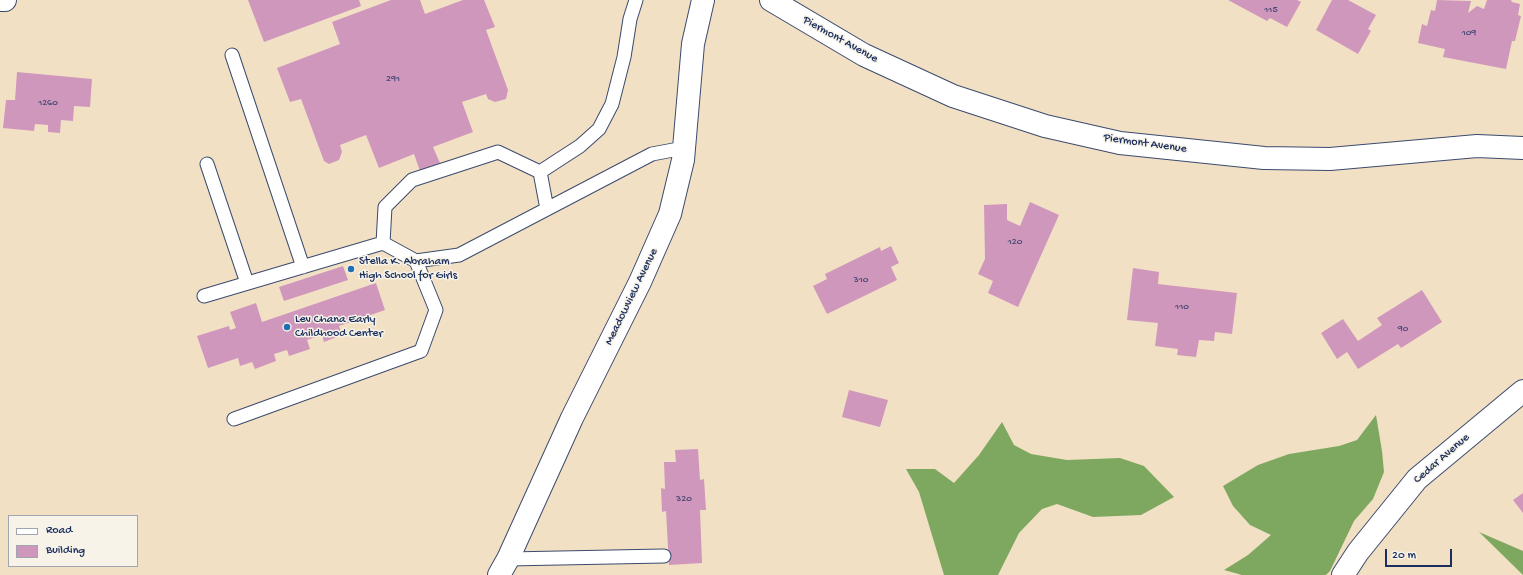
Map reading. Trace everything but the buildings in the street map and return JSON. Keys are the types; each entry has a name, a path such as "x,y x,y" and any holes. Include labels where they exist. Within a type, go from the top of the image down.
{"street":[{"path":"0,0 5,0"},
{"name":"Meadowview Avenue","path":"504,567 572,418 640,282 670,214 683,160 693,44 703,0"},
{"name":"Piermont Avenue","path":"771,0 864,54 953,96 1045,126 1120,143 1264,158 1330,159 1477,146 1523,148"},
{"name":"Cedar Avenue","path":"1344,575 1358,552 1417,478 1523,391"}],"lane":[{"path":"540,172 580,146 599,129 612,104 624,57 630,19 636,0"},
{"path":"232,55 303,267"},
{"path":"204,296 383,243 416,261 459,255 652,154 684,148"},
{"path":"383,243 385,207 412,180 498,152 540,172"},
{"path":"207,164 247,283"},
{"path":"540,172 547,209"},
{"path":"234,419 421,351 436,310 416,261"},
{"path":"504,567 664,556"}],"green space":[{"path":"1376,415 1384,472 1373,499 1354,521 1330,571 1326,575 1242,575 1224,570 1248,555 1271,535 1250,525 1233,506 1223,486 1258,465 1289,454 1339,446 1357,440"},
{"path":"1002,422 1014,445 1031,454 1067,460 1120,458 1144,466 1174,497 1141,515 1093,517 1057,504 1042,509 1019,533 998,575 944,575 919,492 906,469 935,469 954,483 979,455"},
{"path":"1479,532 1523,551 1523,575"}],"place":[{"name":"Stella K. Abraham High School for Girls","path":"351,269"},
{"name":"Lev Chana Early Childhood Center","path":"287,327"}]}
